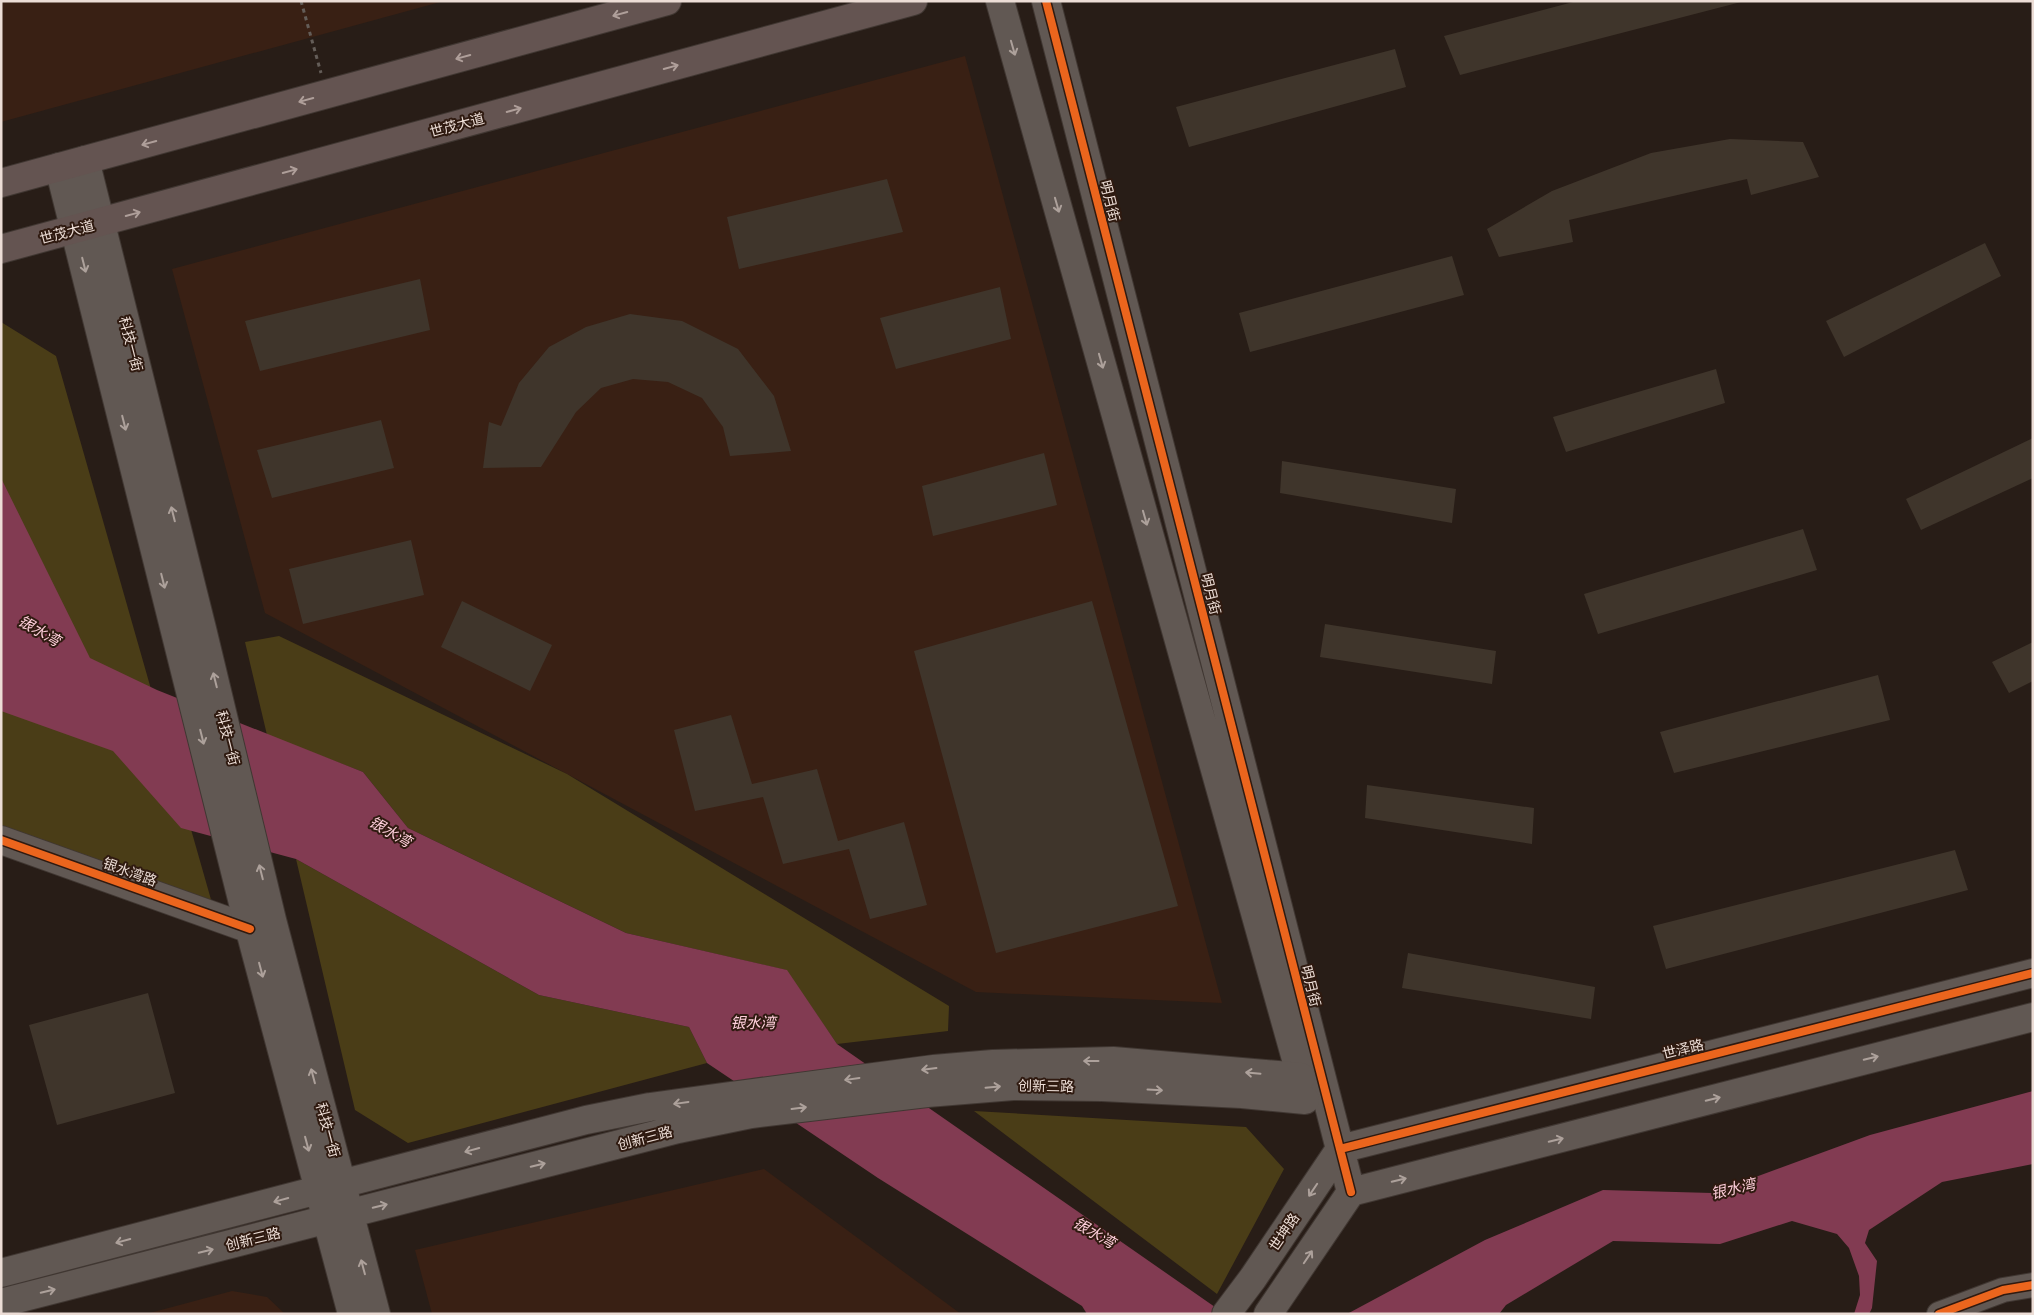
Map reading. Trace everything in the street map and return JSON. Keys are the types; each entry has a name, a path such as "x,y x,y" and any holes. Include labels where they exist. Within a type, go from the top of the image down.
{"main road":[{"path":"1,183 667,1"},
{"name":"世茂大道","path":"1,249 914,1"}],"street":[{"name":"明月街","path":"1000,1 1303,1089 1340,1149"},
{"name":"明月街","path":"1046,1 1351,1192"},
{"name":"科技一街","path":"72,164 190,634 257,924 339,1216 376,1314"},
{"name":"银水湾路","path":"1,840 257,924"},
{"name":"世泽路","path":"1340,1149 2033,973"},
{"path":"1274,1305 1351,1192 2033,1017"},
{"name":"创新三路","path":"1,1273 586,1120 650,1107 900,1073 993,1064 1112,1061 1303,1089"},
{"name":"创新三路","path":"1,1303 678,1129 751,1114 927,1093 1013,1086 1102,1087 1242,1094 1303,1089"},
{"name":"世坤路","path":"1226,1314 1253,1278 1340,1149"},
{"name":"科技一街","path":"339,1216 352,1314"},
{"path":"1939,1314 2003,1290 2033,1285"}],"path":[{"path":"300,1 327,94"}],"shaded area":[{"path":"1,1 444,1 1,122"},
{"path":"965,56 1222,1003 976,992 265,613 172,269"},
{"path":"1,322 56,356 212,903 1,827"},
{"path":"279,636 567,774 949,1006 948,1031 837,1044 786,970 626,933 408,828 363,772 267,735 245,642"},
{"path":"296,859 539,995 689,1027 707,1063 408,1143 355,1110"},
{"path":"974,1111 1246,1127 1284,1169 1217,1294"},
{"path":"764,1169 961,1314 432,1314 415,1250"},
{"path":"232,1291 267,1297 285,1314 146,1314"}],"water":[{"name":"银水湾","path":"1,478 90,658 157,690 363,772 408,828 626,933 787,970 837,1044 1225,1314 1087,1314 1082,1306 878,1178 707,1063 689,1027 539,995 296,859 181,828 113,751 1,711"},
{"name":"银水湾","path":"2033,1091 2033,1164 1942,1182 1869,1230 1865,1243 1877,1261 1872,1308 1869,1314 1854,1314 1860,1295 1859,1276 1849,1248 1837,1234 1792,1221 1720,1244 1613,1241 1506,1305 1499,1314 1347,1314 1485,1240 1603,1190 1712,1193 1870,1135"}],"building":[{"path":"1577,1 1741,2 1460,75 1444,36"},
{"path":"1395,49 1406,87 1189,147 1176,107"},
{"path":"1730,139 1803,142 1819,177 1751,195 1747,179 1569,220 1573,242 1499,257 1487,229 1552,191 1651,153"},
{"path":"887,179 903,232 739,269 727,217"},
{"path":"1985,243 2001,276 1844,357 1826,321"},
{"path":"1452,256 1464,295 1250,352 1239,313"},
{"path":"420,279 430,330 260,371 245,321"},
{"path":"1000,287 1011,339 896,369 880,318"},
{"path":"630,314 682,321 738,349 774,396 791,451 730,456 723,427 702,398 668,382 633,379 601,388 576,412 541,467 483,468 489,422 501,426 519,383 549,347 586,327"},
{"path":"1716,369 1725,403 1566,452 1553,417"},
{"path":"381,420 394,468 272,498 257,450"},
{"path":"2033,438 2033,478 1921,530 1906,499"},
{"path":"1044,453 1057,505 933,536 922,486"},
{"path":"1282,461 1456,489 1452,523 1280,493"},
{"path":"1803,529 1817,570 1598,634 1584,594"},
{"path":"411,540 424,595 303,624 289,569"},
{"path":"462,601 552,645 530,691 441,647"},
{"path":"1092,601 1178,906 996,953 914,651"},
{"path":"1325,624 1496,651 1492,684 1320,657"},
{"path":"2033,642 2033,681 2009,693 1992,662"},
{"path":"1878,675 1890,720 1674,773 1660,732"},
{"path":"731,715 752,784 817,769 838,841 904,822 927,905 870,919 849,849 783,864 763,797 695,811 674,730"},
{"path":"1367,785 1534,808 1532,844 1365,818"},
{"path":"1955,850 1968,890 1666,969 1653,926"},
{"path":"1408,953 1595,987 1591,1019 1402,988"},
{"path":"148,993 175,1093 57,1125 29,1025"}],"cycle path":[{"path":"1046,1 1351,1192"},
{"path":"1,840 250,929"},
{"path":"1340,1149 2033,973"},
{"path":"1939,1314 2003,1290 2033,1285"}]}
